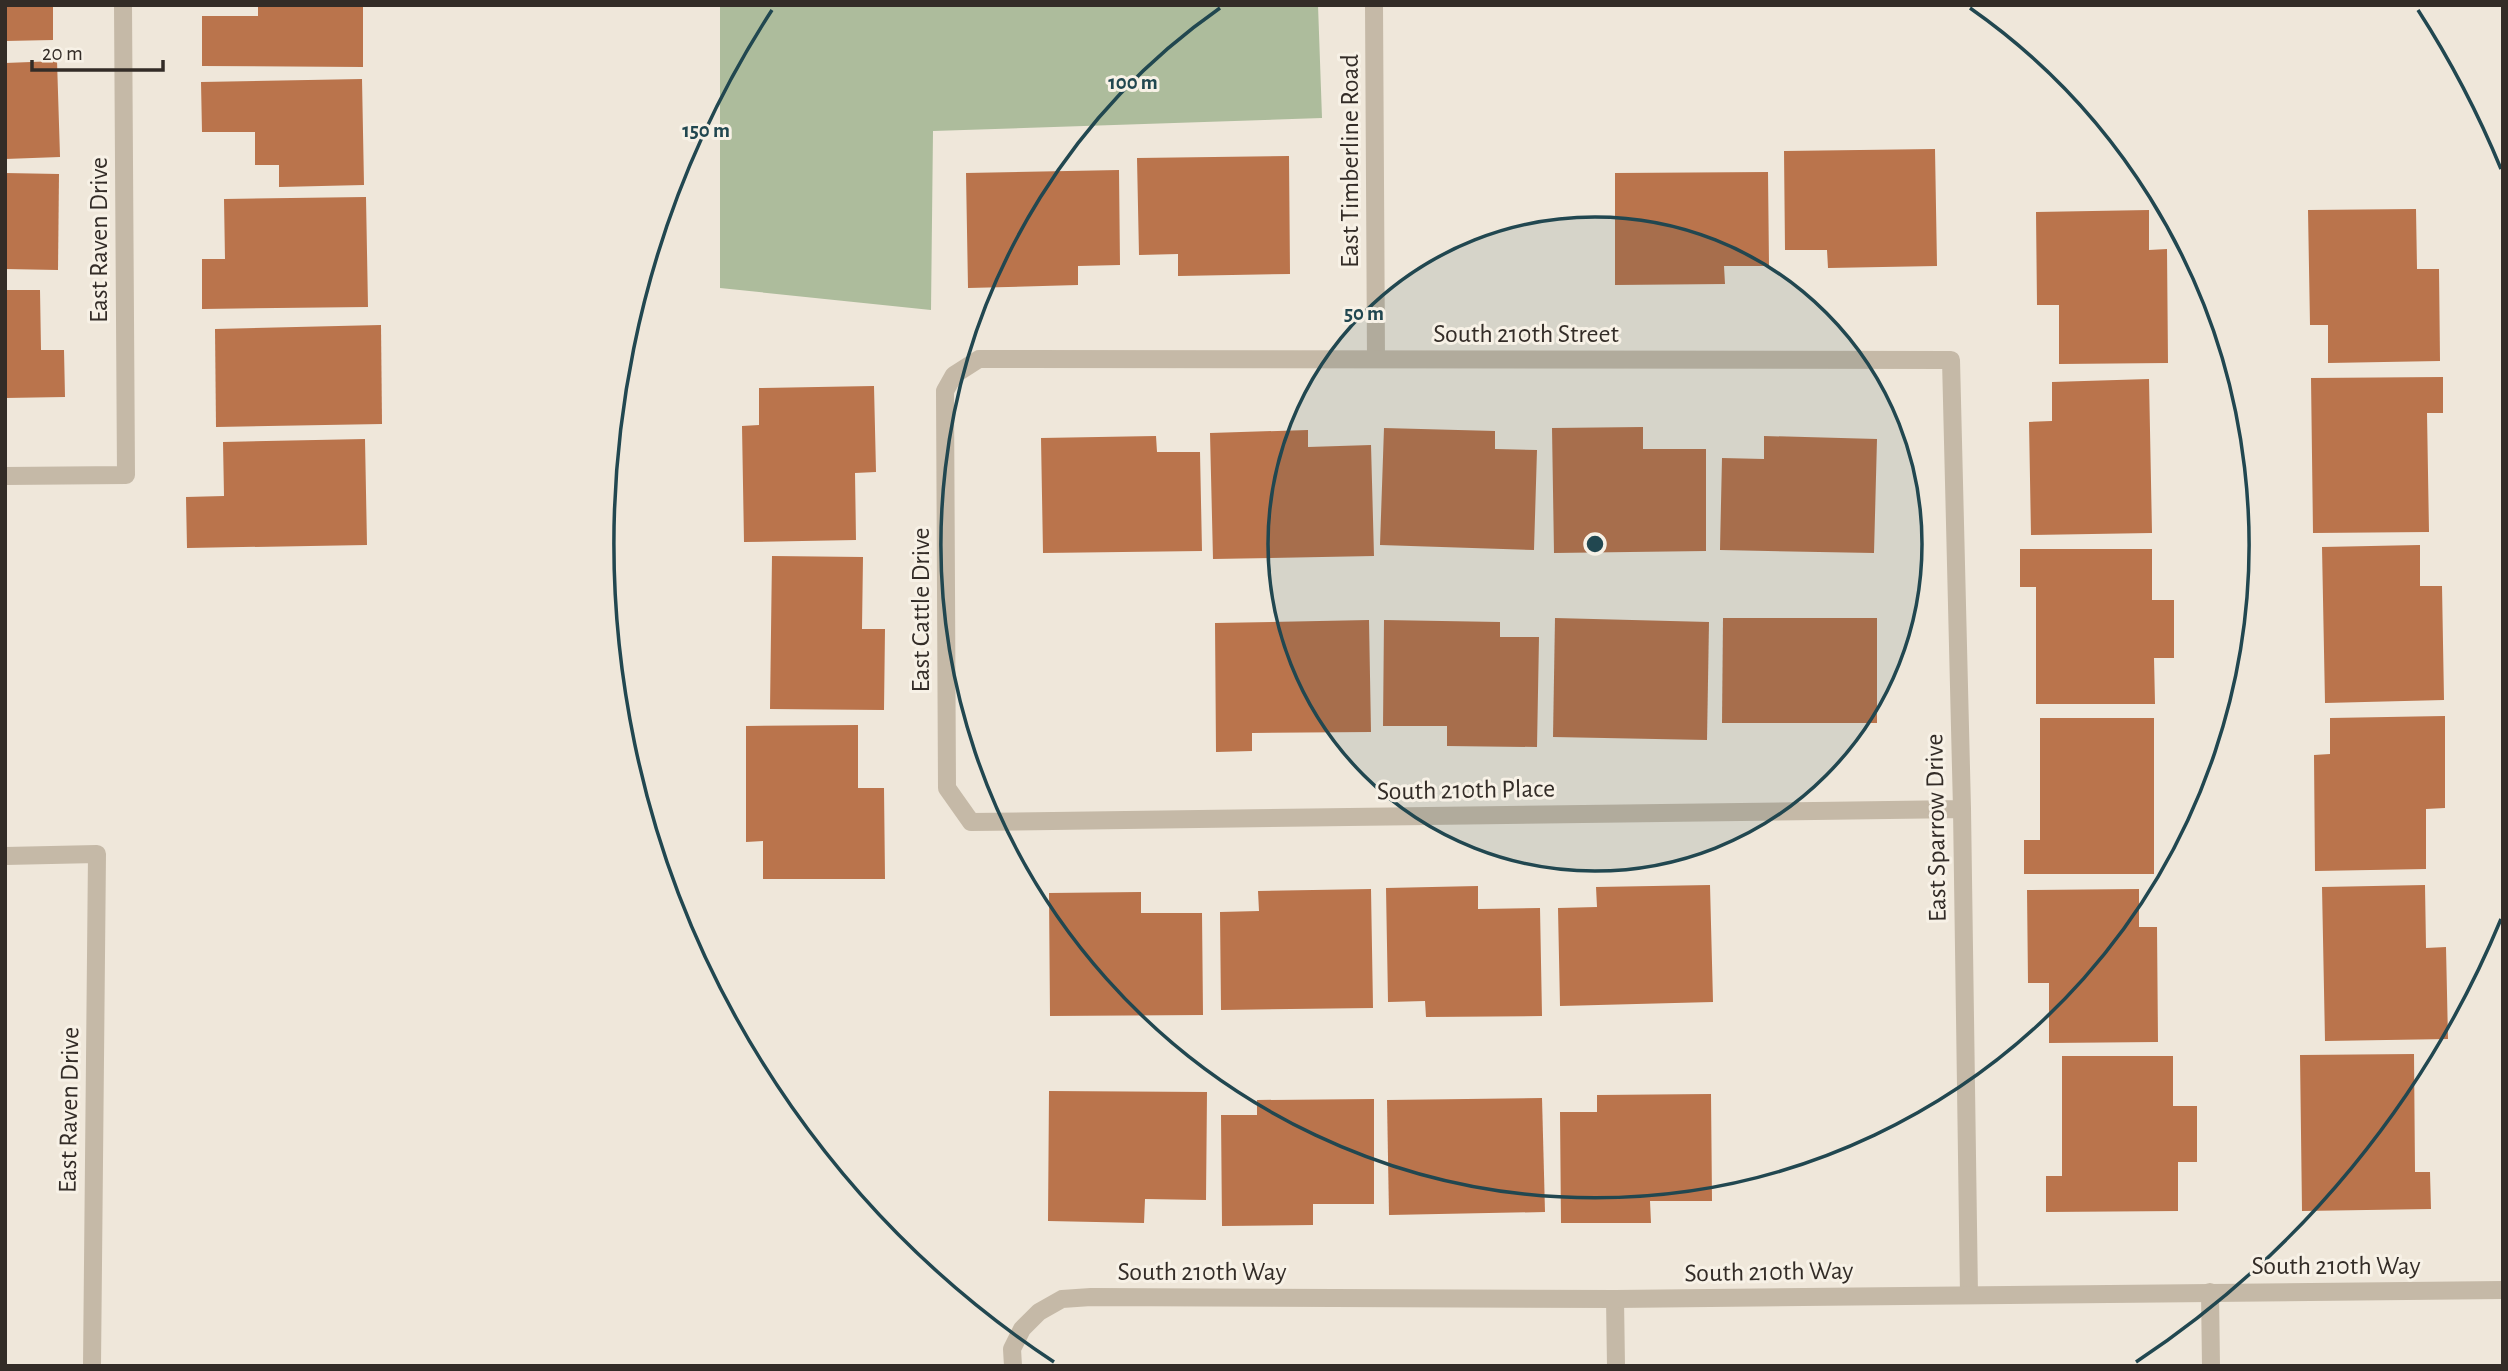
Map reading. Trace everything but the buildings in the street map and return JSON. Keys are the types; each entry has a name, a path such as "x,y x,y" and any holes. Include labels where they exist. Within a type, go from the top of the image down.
{"street":[{"name":"East Raven Drive","path":"5,476 126,475 123,5"},
{"name":"East Timberline Road","path":"1374,5 1376,358"},
{"name":"South 210th Street","path":"945,391 954,375 979,359 1951,360"},
{"name":"East Sparrow Drive","path":"1951,360 1962,809 1969,1295"},
{"name":"East Cattle Drive","path":"945,391 947,788 971,822"},
{"name":"South 210th Place","path":"971,822 1962,809"},
{"name":"East Raven Drive","path":"5,856 97,854 92,1366"},
{"name":"South 210th Way","path":"1013,1366 1012,1349 1022,1329 1038,1312 1062,1299 1091,1297 1615,1299 2503,1290"},
{"path":"2210,1292 2211,1366"},
{"path":"1615,1299 1616,1366"}],"green space":[{"path":"720,5 1318,5 1322,118 933,131 931,310 720,288"}]}
